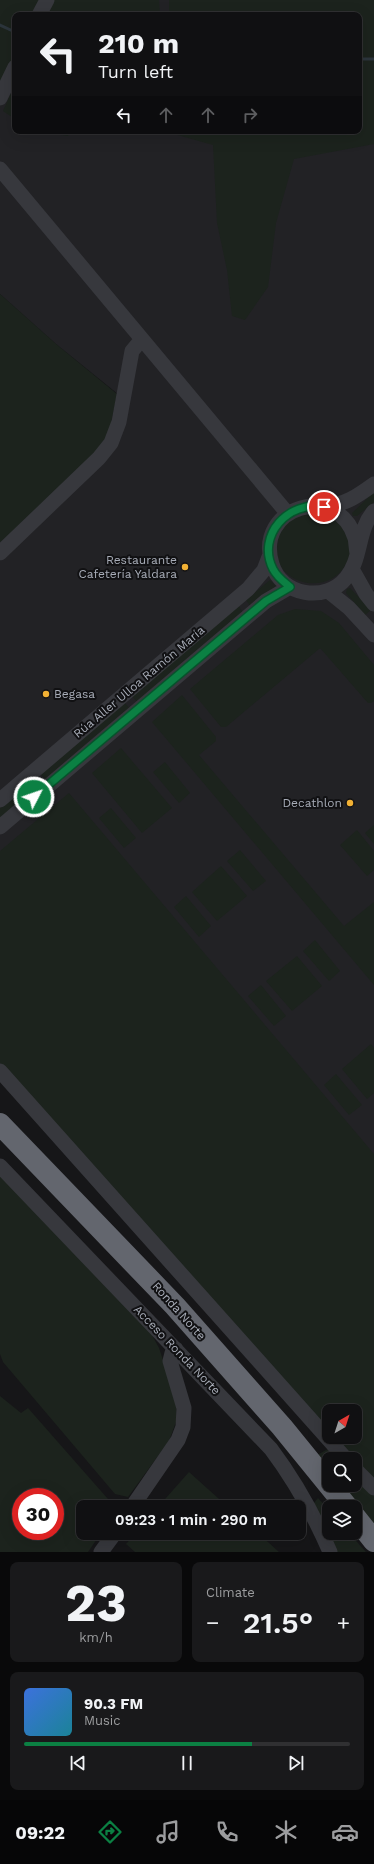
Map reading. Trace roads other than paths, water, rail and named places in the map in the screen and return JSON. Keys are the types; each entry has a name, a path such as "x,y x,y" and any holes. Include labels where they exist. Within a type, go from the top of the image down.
{"highway":[{"name":"Ronda Norte","path":"0,1124 175,1306 282,1427 341,1500"},
{"path":"362,1526 374,1541"}],"street":[{"path":"41,12 47,0"},
{"path":"0,98 12,72"},
{"path":"0,168 142,339 256,472 288,514"},
{"path":"0,553 99,458 111,443 119,422 132,351 142,339"},
{"name":"Rúa Aller Ulloa Ramón María","path":"0,800 248,589 264,570 269,557 269,543 273,530 281,519 305,506 324,507 340,505 350,501 374,484"},
{"name":"Rúa Aller Ulloa Ramón María","path":"324,507 338,514 348,524 355,538 357,553"},
{"name":"Rúa Aller Ulloa Ramón María","path":"328,591 342,582 352,570 365,525 374,511"},
{"path":"269,557 277,574 290,587 302,592 315,593 328,591 349,608 374,635"},
{"path":"352,570 366,594 374,604"},
{"name":"Rúa Aller Ulloa Ramón María","path":"0,826 266,601 290,587"},
{"path":"0,1071 340,1452"},
{"name":"Acceso Ronda Norte","path":"0,1166 176,1348 271,1449 292,1478 312,1513 330,1552"},
{"path":"137,1500 178,1440 183,1428 184,1408 170,1361 172,1353 176,1348"},
{"path":"362,1476 374,1488"},
{"path":"101,1552 110,1540"}],"waterway":[{"path":"0,25 12,31"},
{"path":"362,59 374,59"}],"place":[{"name":"Restaurante Cafetería Yaldara","path":"185,567"},
{"name":"Begasa","path":"46,694"},
{"name":"Decathlon","path":"350,803"}]}
